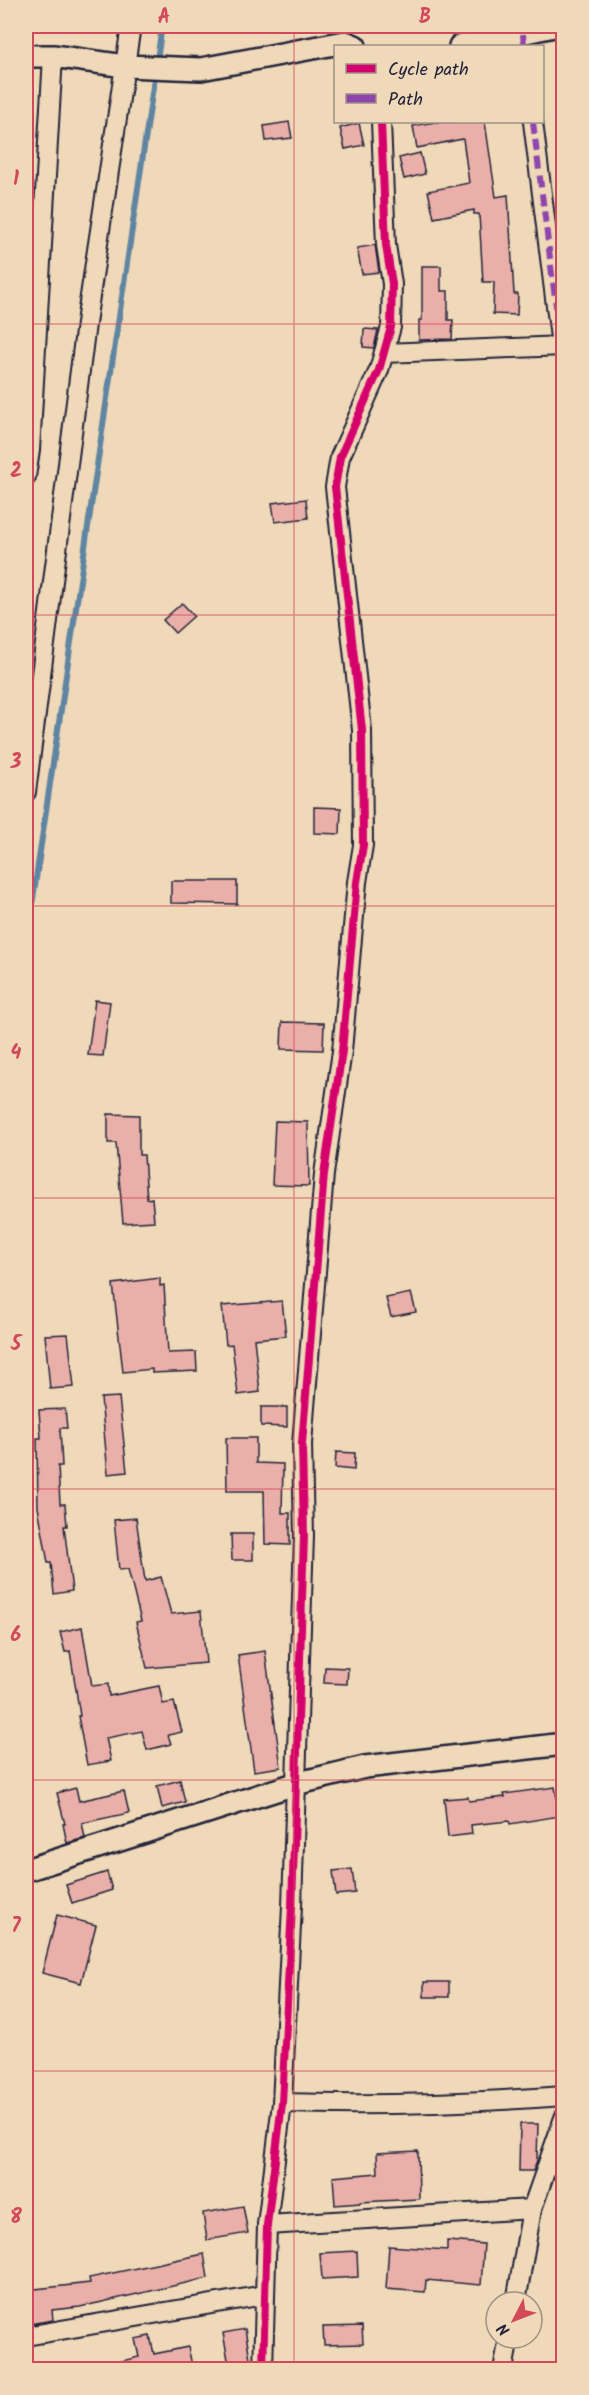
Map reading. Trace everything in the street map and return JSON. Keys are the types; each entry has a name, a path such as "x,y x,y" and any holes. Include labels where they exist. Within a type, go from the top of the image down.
{"street":[{"path":"26,792 87,316 134,67 131,26"},
{"path":"470,45 523,40 554,26"},
{"path":"26,56 53,56 134,67 201,69 345,42 352,45"},
{"path":"26,477 30,450 53,56"},
{"path":"263,2370 267,2225 282,2103 304,1536 302,1444 324,1174 342,1051 357,882 363,845 362,730 335,487 340,457 379,370 391,327 392,285 386,245 381,123"},
{"path":"384,353 562,346 534,123"},
{"path":"26,1870 295,1784 365,1767 564,1744"},
{"path":"282,2103 330,2105 414,2103 564,2096"},
{"path":"518,2290 532,2209 564,2118"},
{"path":"267,2225 532,2209"},
{"path":"26,2336 264,2295"},
{"path":"503,2370 507,2350"}],"building":[{"path":"289,122 292,138 266,141 264,126"},
{"path":"359,123 364,145 345,149 340,128"},
{"path":"430,123 485,123 496,197 508,195 514,294 518,294 517,315 493,314 494,282 483,282 479,214 474,214 474,210 434,218 428,191 469,183 463,139 417,148 413,126"},
{"path":"420,153 425,174 404,179 399,158"},
{"path":"375,245 379,272 362,274 357,248"},
{"path":"422,266 441,266 441,291 448,291 448,320 453,320 452,339 419,340 419,320 422,320"},
{"path":"364,329 378,330 374,348 363,347"},
{"path":"306,499 308,518 275,522 272,503"},
{"path":"182,603 194,616 175,633 163,620"},
{"path":"314,807 341,808 340,834 314,833"},
{"path":"171,881 237,881 237,904 171,903"},
{"path":"95,1000 110,1002 103,1056 88,1055"},
{"path":"282,1022 324,1023 323,1050 281,1049"},
{"path":"108,1114 139,1115 139,1155 144,1155 147,1199 152,1198 154,1221 123,1223 116,1143 108,1143"},
{"path":"275,1121 308,1122 309,1186 272,1185"},
{"path":"160,1278 160,1286 164,1285 168,1353 196,1352 197,1371 152,1373 152,1369 123,1372 113,1284"},
{"path":"411,1293 416,1312 391,1317 386,1298"},
{"path":"282,1301 286,1336 254,1339 260,1392 238,1395 232,1344 226,1345 222,1306"},
{"path":"68,1334 74,1387 50,1389 45,1335"},
{"path":"119,1397 127,1472 108,1474 101,1398"},
{"path":"261,1407 287,1407 287,1427 261,1426"},
{"path":"65,1409 67,1428 60,1428 62,1466 58,1466 60,1504 65,1504 67,1526 64,1526 72,1591 54,1594 51,1563 48,1563 38,1507 37,1438 41,1438 39,1410"},
{"path":"226,1438 256,1438 256,1463 283,1464 282,1513 290,1513 290,1545 265,1544 264,1491 227,1491"},
{"path":"336,1452 355,1453 354,1470 335,1468"},
{"path":"136,1518 145,1581 161,1577 171,1614 201,1611 206,1663 147,1668 136,1622 141,1621 128,1569 119,1570 114,1520"},
{"path":"231,1534 253,1534 253,1560 232,1560"},
{"path":"82,1627 92,1686 108,1684 109,1696 159,1686 163,1704 174,1702 182,1732 168,1735 171,1744 147,1750 142,1731 106,1738 111,1761 87,1765 70,1651 65,1652 60,1632"},
{"path":"265,1651 281,1767 254,1771 238,1655"},
{"path":"325,1667 348,1668 347,1684 324,1683"},
{"path":"180,1780 185,1802 162,1808 157,1786"},
{"path":"555,1787 560,1816 510,1824 509,1821 471,1825 472,1834 448,1837 444,1799 468,1797 469,1801 505,1797 504,1794"},
{"path":"76,1788 79,1801 124,1791 129,1813 82,1823 85,1838 67,1843 57,1793"},
{"path":"352,1869 355,1893 336,1895 333,1871"},
{"path":"107,1872 112,1890 72,1903 66,1885"},
{"path":"57,1915 96,1925 81,1983 42,1973"},
{"path":"424,1982 449,1982 449,1997 424,1997"},
{"path":"520,2124 538,2124 537,2160 533,2171 519,2171"},
{"path":"418,2151 419,2199 335,2205 333,2177 378,2173 377,2153"},
{"path":"243,2206 248,2233 207,2240 203,2213"},
{"path":"447,2241 484,2244 481,2285 426,2280 425,2292 386,2289 389,2246 447,2250"},
{"path":"357,2251 358,2277 322,2279 320,2253"},
{"path":"204,2254 208,2278 80,2307 52,2310 53,2320 29,2324 26,2290 90,2283 89,2278"},
{"path":"362,2326 363,2344 324,2345 323,2327"},
{"path":"245,2329 252,2370 230,2370 223,2333"},
{"path":"150,2336 154,2354 188,2347 193,2370 114,2370 113,2363 139,2357 135,2339"}],"waterway":[{"path":"26,946 162,26"}],"marked path":[{"path":"523,34 524,45"},
{"path":"533,123 561,346"}],"cycle path":[{"path":"263,2370 267,2225 282,2103 292,1906 304,1536 302,1444 324,1174 342,1051 357,882 363,845 362,730 335,487 340,457 379,370 391,327 392,284 386,245 381,123"}]}
